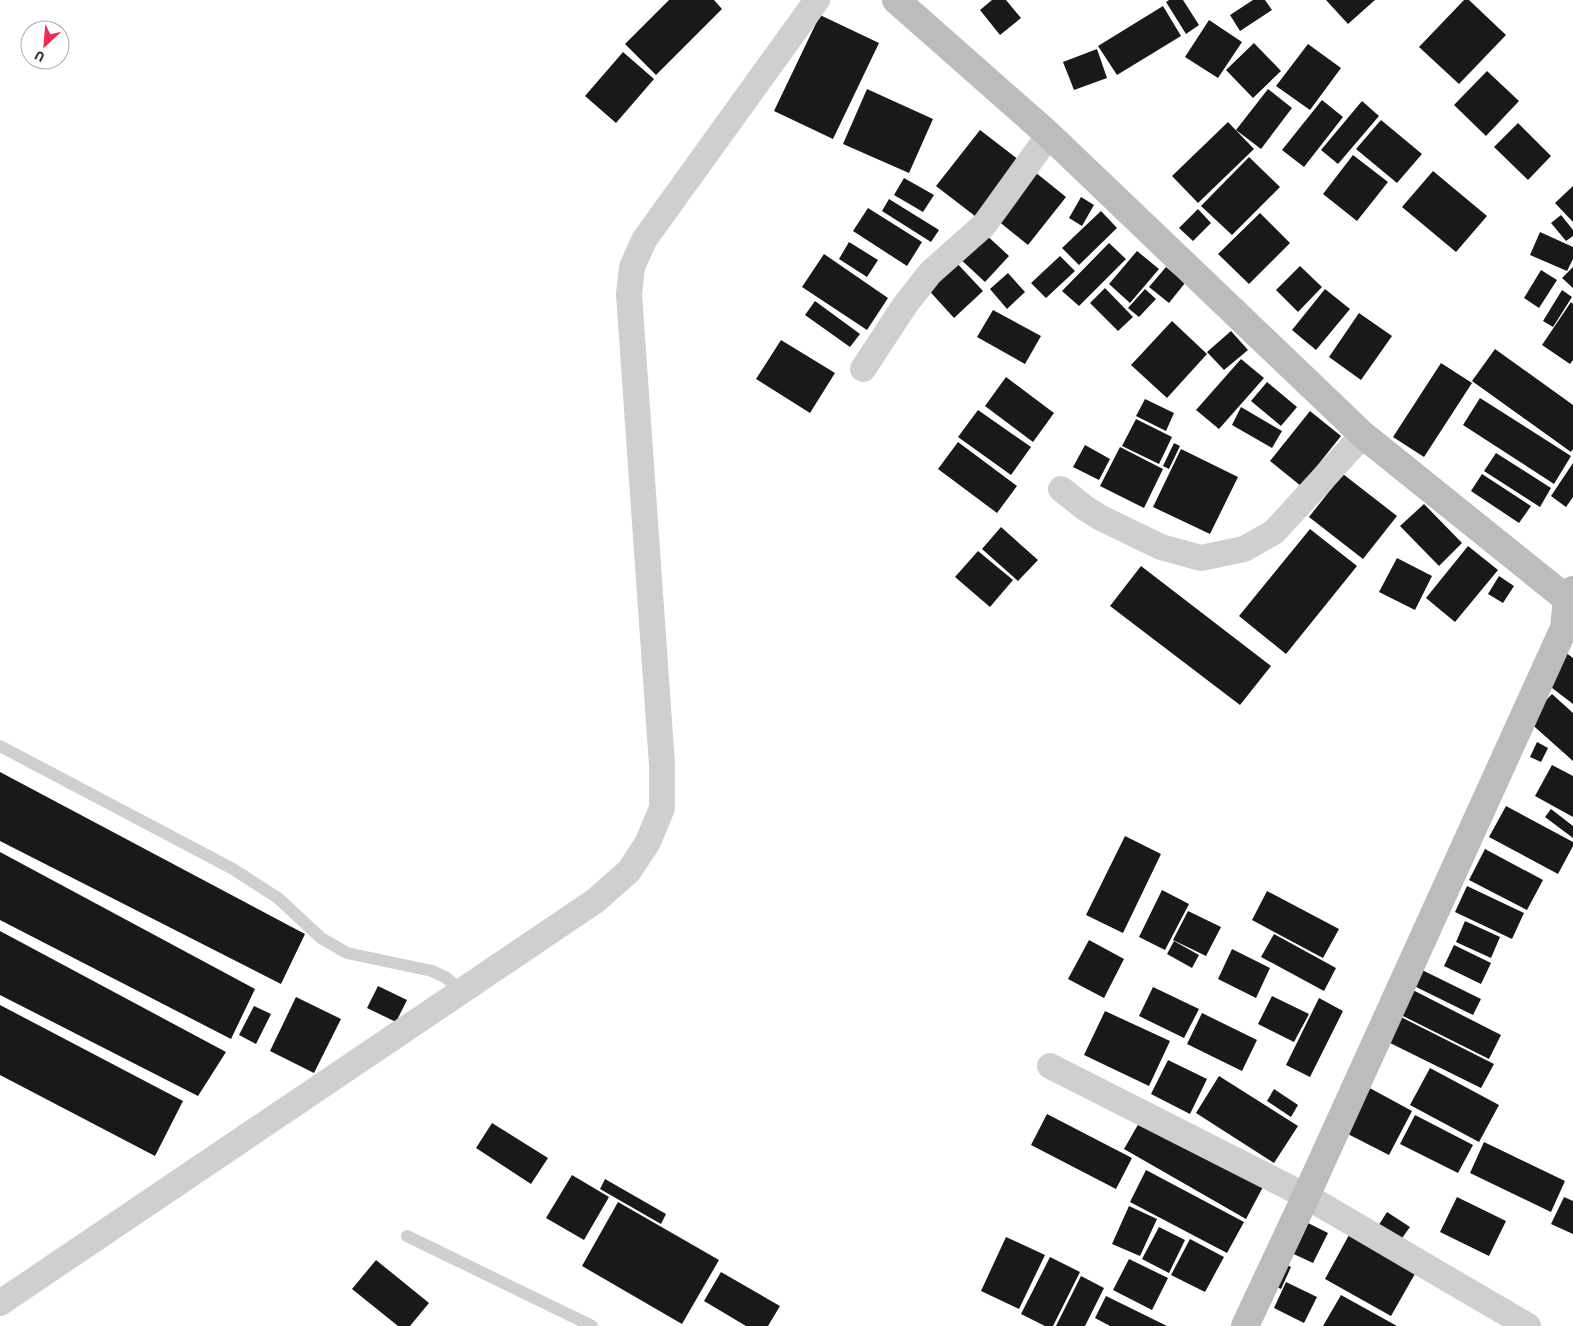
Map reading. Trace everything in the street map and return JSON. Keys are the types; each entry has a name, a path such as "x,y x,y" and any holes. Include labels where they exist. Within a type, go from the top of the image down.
{"street":[{"path":"0,1303 595,900 629,872 648,842 662,808 660,746 629,294 632,267 644,240 818,0"},
{"path":"896,0 1049,135 1363,435 1570,594 1568,632 1245,1326"},
{"path":"863,369 905,305 930,273 984,225 1049,135"},
{"path":"1060,489 1101,518 1161,547 1202,558 1244,549 1274,532 1363,435"},
{"path":"1050,1066 1306,1196 1528,1326"}],"lane":[{"path":"0,746 233,869 278,898 321,938 334,947 347,953 432,971 445,977 462,991"},
{"path":"407,1236 592,1326"}],"building":[{"path":"669,0 714,0 722,9 656,75 625,44"},
{"path":"992,0 1006,0 1021,18 1000,35 980,10"},
{"path":"1169,0 1183,0 1199,25 1186,34 1166,2"},
{"path":"1253,0 1265,0 1272,10 1240,31 1230,15"},
{"path":"1326,0 1375,0 1348,24"},
{"path":"1464,0 1469,0 1506,35 1459,84 1419,47"},
{"path":"1163,6 1181,36 1117,75 1098,46"},
{"path":"820,15 879,43 833,139 774,111"},
{"path":"1209,20 1242,42 1218,78 1185,57"},
{"path":"1254,43 1281,71 1253,98 1226,70"},
{"path":"1308,44 1341,68 1310,110 1276,86"},
{"path":"1097,49 1107,78 1074,90 1063,62"},
{"path":"623,52 654,79 616,123 585,96"},
{"path":"1487,71 1519,101 1486,136 1454,105"},
{"path":"867,89 933,119 909,173 843,144"},
{"path":"1268,89 1292,108 1261,149 1236,130"},
{"path":"1322,100 1343,117 1304,167 1282,150"},
{"path":"1362,101 1379,116 1338,164 1321,150"},
{"path":"1381,120 1422,154 1397,183 1356,149"},
{"path":"1228,122 1254,149 1198,203 1172,176"},
{"path":"1518,123 1551,156 1528,180 1494,147"},
{"path":"980,130 1019,160 975,216 936,186"},
{"path":"1353,155 1388,182 1357,221 1323,194"},
{"path":"1249,157 1280,187 1232,235 1201,206"},
{"path":"1433,171 1487,216 1456,252 1402,207"},
{"path":"1035,172 1066,197 1028,245 997,220"},
{"path":"904,178 934,195 923,212 894,195"},
{"path":"1573,186 1573,222 1555,203"},
{"path":"1081,197 1094,205 1082,226 1069,218"},
{"path":"889,199 939,230 931,242 882,211"},
{"path":"868,208 922,242 907,266 853,231"},
{"path":"1198,209 1211,223 1193,241 1179,228"},
{"path":"1101,211 1117,228 1079,265 1062,248"},
{"path":"1260,213 1290,243 1249,284 1218,254"},
{"path":"1561,215 1573,230 1573,236 1566,241 1551,223"},
{"path":"982,231 1009,256 985,282 957,256"},
{"path":"1540,232 1573,247 1573,259 1567,271 1530,255"},
{"path":"849,242 878,260 867,277 839,259"},
{"path":"1109,243 1126,259 1079,306 1062,291"},
{"path":"1137,251 1159,269 1130,303 1109,284"},
{"path":"824,254 888,298 867,330 802,287"},
{"path":"1060,256 1075,271 1046,298 1031,283"},
{"path":"953,259 983,291 954,318 924,285"},
{"path":"1300,266 1322,287 1298,312 1276,290"},
{"path":"1166,267 1185,283 1169,303 1149,287"},
{"path":"1573,267 1573,288 1562,278"},
{"path":"1541,270 1557,280 1539,308 1524,298"},
{"path":"1008,273 1025,292 1007,309 990,289"},
{"path":"1105,288 1133,317 1118,331 1090,303"},
{"path":"1145,289 1156,299 1139,317 1128,308"},
{"path":"1325,289 1350,309 1316,350 1292,330"},
{"path":"1562,290 1572,297 1553,327 1543,321"},
{"path":"815,301 860,334 850,347 805,315"},
{"path":"1571,302 1573,304 1573,360 1570,364 1542,345"},
{"path":"993,310 1041,336 1025,364 977,337"},
{"path":"1359,313 1392,336 1361,380 1329,357"},
{"path":"1172,321 1207,354 1167,398 1131,365"},
{"path":"1231,331 1248,350 1224,370 1207,352"},
{"path":"781,340 835,373 810,413 756,379"},
{"path":"1495,349 1573,405 1573,449 1571,452 1472,381"},
{"path":"1241,359 1264,378 1219,429 1196,410"},
{"path":"1441,363 1472,383 1424,457 1393,437"},
{"path":"1006,377 1054,413 1033,442 985,406"},
{"path":"1267,382 1297,407 1281,426 1251,401"},
{"path":"1480,398 1571,456 1554,484 1463,425"},
{"path":"1145,399 1174,413 1166,431 1136,416"},
{"path":"1241,407 1282,431 1272,448 1232,425"},
{"path":"978,410 1031,447 1011,475 958,437"},
{"path":"1310,411 1341,436 1301,486 1270,461"},
{"path":"1136,419 1172,437 1159,464 1122,446"},
{"path":"958,442 1017,486 997,513 938,469"},
{"path":"1174,443 1180,446 1169,469 1163,466"},
{"path":"1085,445 1110,459 1099,480 1073,467"},
{"path":"1120,447 1163,469 1144,508 1100,486"},
{"path":"1181,449 1238,477 1210,534 1153,507"},
{"path":"1496,453 1551,488 1540,507 1484,471"},
{"path":"1573,463 1573,497 1566,507 1551,496"},
{"path":"1343,474 1397,516 1363,559 1309,517"},
{"path":"1482,474 1531,506 1519,523 1471,491"},
{"path":"1424,504 1462,543 1439,566 1400,526"},
{"path":"1001,527 1038,560 1018,581 982,549"},
{"path":"1310,529 1357,566 1286,654 1239,616"},
{"path":"1468,546 1498,570 1455,622 1426,598"},
{"path":"978,551 1013,580 990,607 955,577"},
{"path":"1397,558 1432,576 1415,610 1379,592"},
{"path":"1141,566 1271,666 1240,705 1110,606"},
{"path":"1499,576 1514,586 1503,603 1488,594"},
{"path":"1565,652 1573,658 1573,704 1543,681"},
{"path":"1552,694 1573,713 1573,761 1527,720"},
{"path":"1537,742 1548,748 1541,762 1530,757"},
{"path":"1552,765 1573,776 1573,817 1535,796"},
{"path":"0,772 305,934 281,984 0,841"},
{"path":"1506,806 1573,842 1573,846 1558,874 1489,837"},
{"path":"1551,809 1573,826 1573,838 1545,817"},
{"path":"1125,836 1161,854 1123,933 1086,915"},
{"path":"1485,849 1543,880 1527,910 1469,880"},
{"path":"0,852 255,989 231,1039 0,920"},
{"path":"1467,886 1524,913 1512,939 1455,912"},
{"path":"1162,890 1189,904 1165,950 1139,937"},
{"path":"1267,891 1339,929 1323,958 1252,920"},
{"path":"1188,911 1221,927 1206,956 1173,940"},
{"path":"1465,921 1500,937 1491,958 1456,942"},
{"path":"0,931 226,1052 198,1096 0,995"},
{"path":"1274,934 1336,968 1324,991 1261,957"},
{"path":"1089,940 1124,959 1104,998 1068,979"},
{"path":"1174,941 1199,955 1192,968 1167,954"},
{"path":"1454,945 1491,963 1481,984 1444,966"},
{"path":"1232,949 1270,968 1256,998 1218,979"},
{"path":"1418,968 1481,999 1473,1015 1410,984"},
{"path":"378,986 407,1000 396,1022 367,1008"},
{"path":"1405,986 1501,1035 1489,1059 1393,1011"},
{"path":"1153,987 1199,1009 1184,1038 1139,1016"},
{"path":"1272,996 1309,1014 1294,1042 1258,1024"},
{"path":"296,997 341,1019 314,1073 270,1051"},
{"path":"1319,998 1343,1011 1310,1077 1286,1065"},
{"path":"0,1005 183,1101 155,1156 0,1075"},
{"path":"254,1006 271,1014 256,1044 239,1035"},
{"path":"1105,1011 1170,1041 1149,1086 1084,1055"},
{"path":"1202,1013 1257,1040 1242,1071 1187,1044"},
{"path":"1395,1014 1494,1064 1481,1088 1382,1039"},
{"path":"1168,1060 1207,1079 1190,1114 1151,1094"},
{"path":"1430,1068 1499,1105 1479,1142 1410,1105"},
{"path":"1219,1076 1298,1126 1274,1163 1196,1113"},
{"path":"1366,1086 1412,1111 1389,1155 1342,1131"},
{"path":"1274,1089 1298,1105 1291,1117 1267,1101"},
{"path":"1047,1114 1132,1158 1116,1189 1031,1145"},
{"path":"1415,1115 1473,1145 1458,1173 1400,1144"},
{"path":"1143,1116 1264,1185 1246,1219 1124,1149"},
{"path":"492,1123 548,1158 531,1184 476,1148"},
{"path":"1484,1142 1565,1181 1551,1212 1470,1173"},
{"path":"1146,1170 1244,1222 1227,1253 1130,1202"},
{"path":"572,1175 609,1197 584,1240 546,1218"},
{"path":"605,1179 666,1214 661,1224 600,1189"},
{"path":"1457,1197 1506,1221 1489,1256 1440,1232"},
{"path":"1564,1197 1573,1201 1573,1234 1551,1224"},
{"path":"618,1202 719,1260 682,1324 582,1266"},
{"path":"1129,1206 1157,1219 1140,1256 1112,1244"},
{"path":"1387,1212 1410,1227 1397,1245 1375,1231"},
{"path":"1300,1219 1328,1233 1313,1263 1285,1250"},
{"path":"1159,1227 1185,1240 1169,1273 1142,1259"},
{"path":"1349,1235 1416,1272 1391,1316 1325,1279"},
{"path":"1006,1237 1045,1255 1019,1309 981,1291"},
{"path":"1190,1239 1224,1257 1205,1292 1171,1275"},
{"path":"1050,1257 1080,1272 1053,1326 1045,1326 1021,1314"},
{"path":"1129,1259 1168,1278 1152,1310 1113,1290"},
{"path":"376,1260 429,1303 410,1326 398,1326 352,1289"},
{"path":"1278,1260 1291,1267 1281,1289 1267,1282"},
{"path":"721,1272 780,1306 768,1326 746,1326 704,1301"},
{"path":"1081,1276 1104,1288 1085,1326 1056,1326"},
{"path":"1286,1282 1317,1297 1304,1323 1274,1308"},
{"path":"1341,1295 1397,1326 1323,1326"},
{"path":"1106,1296 1167,1326 1110,1326 1095,1318"}]}
